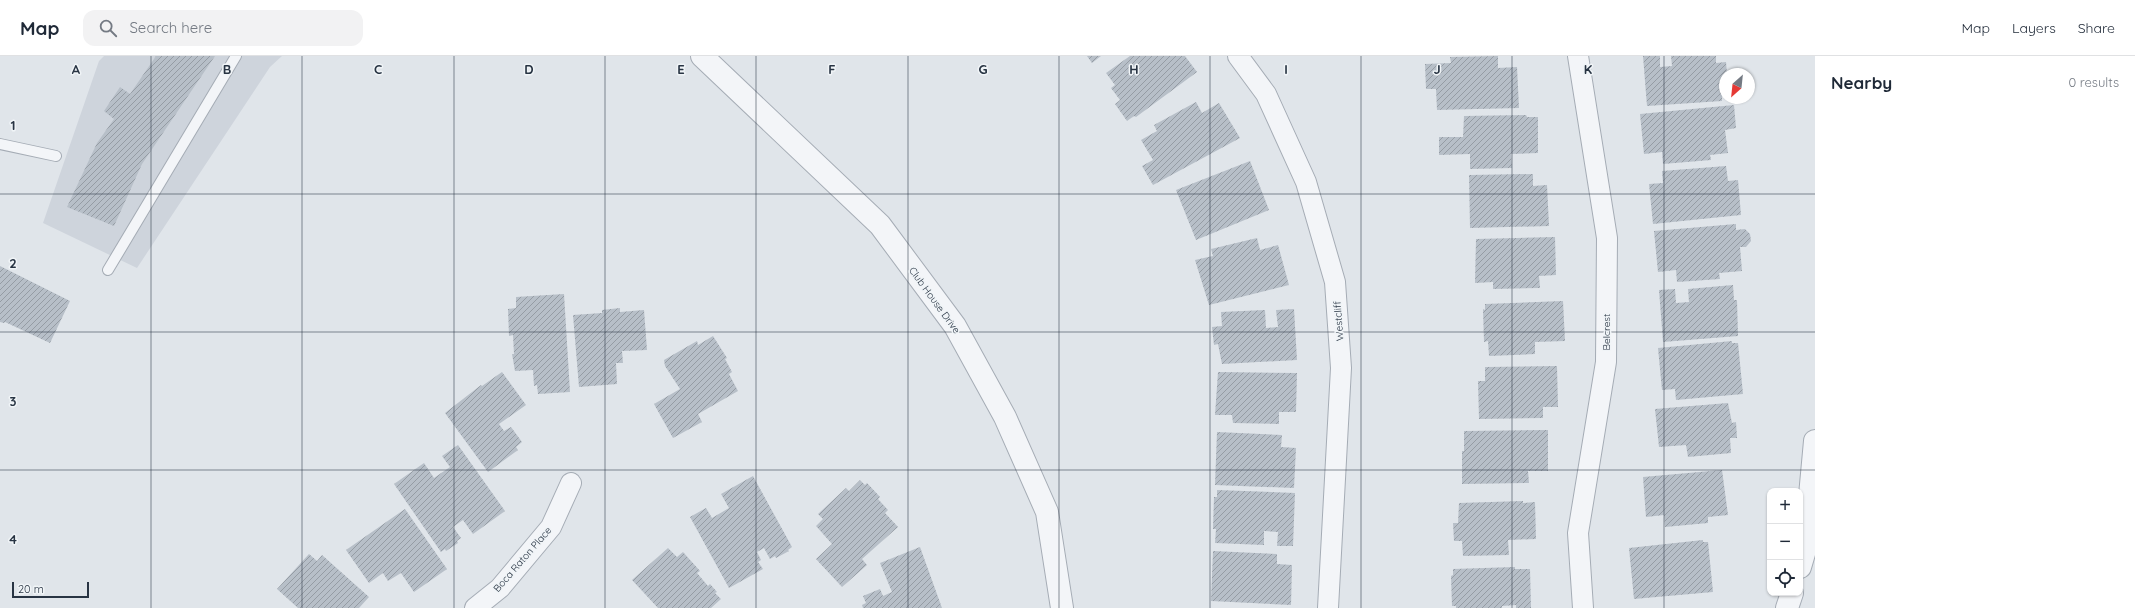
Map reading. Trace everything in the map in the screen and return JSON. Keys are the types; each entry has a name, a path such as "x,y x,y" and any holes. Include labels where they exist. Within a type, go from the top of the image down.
{"street":[{"name":"Club House Drive","path":"702,56 880,225 955,326 1005,417 1047,512 1062,608"},
{"name":"Westcliff","path":"1238,56 1266,94 1306,182 1335,282 1341,368 1328,608"},
{"name":"Belcrest","path":"1578,56 1607,238 1606,362 1578,533 1583,608"},
{"path":"1802,560 1805,550 1815,441"},
{"name":"Boca Raton Place","path":"475,608 500,588 551,527 571,483"},
{"path":"1787,608 1791,596"}],"lane":[{"path":"108,270 236,56"},
{"path":"0,144 56,156"}],"shaded area":[{"path":"104,56 282,56 270,67 137,268 43,223 99,61"}],"building":[{"path":"156,56 215,56 142,164 114,226 67,207 97,143 114,119 104,111 120,87 130,94"},
{"path":"1087,56 1101,56 1092,63"},
{"path":"1130,56 1185,56 1197,72 1136,117 1134,116 1127,121 1115,104 1120,100 1111,88 1115,85 1106,73"},
{"path":"1498,56 1498,68 1517,67 1519,108 1437,110 1436,89 1426,89 1425,64 1451,63 1450,57"},
{"path":"1643,56 1660,56 1660,67 1672,66 1671,56 1716,56 1716,63 1726,62 1726,68 1719,68 1719,101 1647,106"},
{"path":"1196,102 1202,113 1219,103 1240,138 1153,185 1142,166 1153,160 1141,140 1157,131 1154,125"},
{"path":"1734,105 1736,128 1725,130 1728,153 1710,155 1711,160 1663,164 1662,152 1644,154 1640,114"},
{"path":"1526,115 1527,117 1538,117 1538,153 1511,154 1512,168 1470,169 1470,154 1439,155 1439,137 1463,137 1464,116"},
{"path":"1250,161 1269,210 1196,240 1176,190"},
{"path":"1726,166 1728,181 1738,180 1741,215 1653,224 1649,184 1663,183 1662,171"},
{"path":"1533,174 1533,186 1547,185 1549,226 1470,228 1469,175"},
{"path":"1736,224 1736,230 1745,229 1750,234 1751,241 1746,247 1740,247 1742,271 1719,273 1720,279 1677,282 1676,270 1658,272 1654,231"},
{"path":"1555,237 1556,275 1539,276 1540,288 1493,289 1493,282 1475,283 1476,239"},
{"path":"1257,238 1260,250 1278,245 1289,285 1209,305 1195,260 1213,256 1211,249"},
{"path":"0,266 70,301 50,343 5,322 0,322"},
{"path":"1733,285 1734,300 1737,300 1738,336 1663,342 1659,290 1675,289 1676,303 1689,302 1688,289"},
{"path":"564,294 570,392 538,394 537,385 534,386 533,370 515,371 512,354 514,354 513,335 509,336 508,309 516,308 516,297"},
{"path":"1563,301 1565,341 1535,342 1535,354 1489,356 1488,341 1484,342 1483,309 1485,310 1485,304"},
{"path":"620,308 620,312 644,310 647,350 622,351 623,363 616,363 617,384 579,387 573,315 602,313 602,310"},
{"path":"1294,309 1297,360 1222,364 1218,344 1214,345 1212,327 1222,326 1221,312 1265,310 1266,328 1278,327 1276,310"},
{"path":"713,336 727,358 725,359 732,372 729,374 738,391 698,414 702,422 673,438 654,404 680,389 665,366 664,360 697,341 698,345"},
{"path":"1732,341 1732,343 1738,343 1743,394 1676,400 1675,389 1662,390 1658,348"},
{"path":"1557,366 1558,407 1543,407 1543,418 1479,419 1478,381 1485,381 1485,367"},
{"path":"502,372 526,405 499,424 504,431 511,427 522,442 516,447 518,450 488,472 445,413 481,385 482,386"},
{"path":"1218,372 1297,373 1296,412 1279,412 1279,424 1233,423 1232,415 1215,415"},
{"path":"1728,403 1732,423 1736,422 1737,438 1730,438 1731,453 1688,457 1686,445 1659,447 1655,409"},
{"path":"1548,430 1548,471 1528,471 1529,483 1462,484 1462,451 1464,451 1464,431"},
{"path":"1217,432 1282,435 1281,447 1296,448 1294,488 1215,485"},
{"path":"458,445 505,511 473,534 463,520 453,527 461,538 457,541 458,543 446,551 445,549 441,552 394,484 424,463 434,478 450,467 442,456"},
{"path":"1722,470 1728,515 1708,517 1708,523 1665,527 1664,515 1646,517 1643,477"},
{"path":"753,476 792,547 788,550 789,551 776,558 775,556 770,559 764,548 757,552 761,560 758,562 763,569 729,588 690,517 706,508 712,518 729,508 721,494"},
{"path":"860,480 865,485 867,483 880,497 878,499 888,510 885,513 898,527 862,559 867,565 842,587 816,559 832,544 816,526 823,519 818,514 846,488 849,491"},
{"path":"1217,490 1295,493 1293,546 1277,546 1278,532 1264,531 1264,545 1215,543 1216,529 1213,529 1214,497 1217,497"},
{"path":"1523,501 1523,503 1535,502 1536,539 1508,540 1509,555 1463,556 1462,541 1454,541 1453,523 1458,523 1459,503"},
{"path":"405,509 447,569 414,592 401,573 388,581 383,573 369,583 346,550"},
{"path":"1703,540 1703,542 1708,542 1713,592 1634,599 1629,548"},
{"path":"920,547 942,608 863,608 862,605 866,603 863,596 880,589 883,596 892,592 880,563"},
{"path":"668,548 677,557 683,552 700,571 697,573 708,586 710,584 717,592 715,593 721,599 711,608 658,608 632,580"},
{"path":"1213,551 1277,554 1277,564 1292,565 1291,605 1211,601"},
{"path":"309,554 317,561 322,555 369,597 359,608 298,608 277,589"},
{"path":"1515,567 1515,569 1530,569 1531,608 1516,608 1516,605 1502,606 1502,608 1456,608 1456,606 1452,606 1451,576 1453,575 1453,569"}]}
